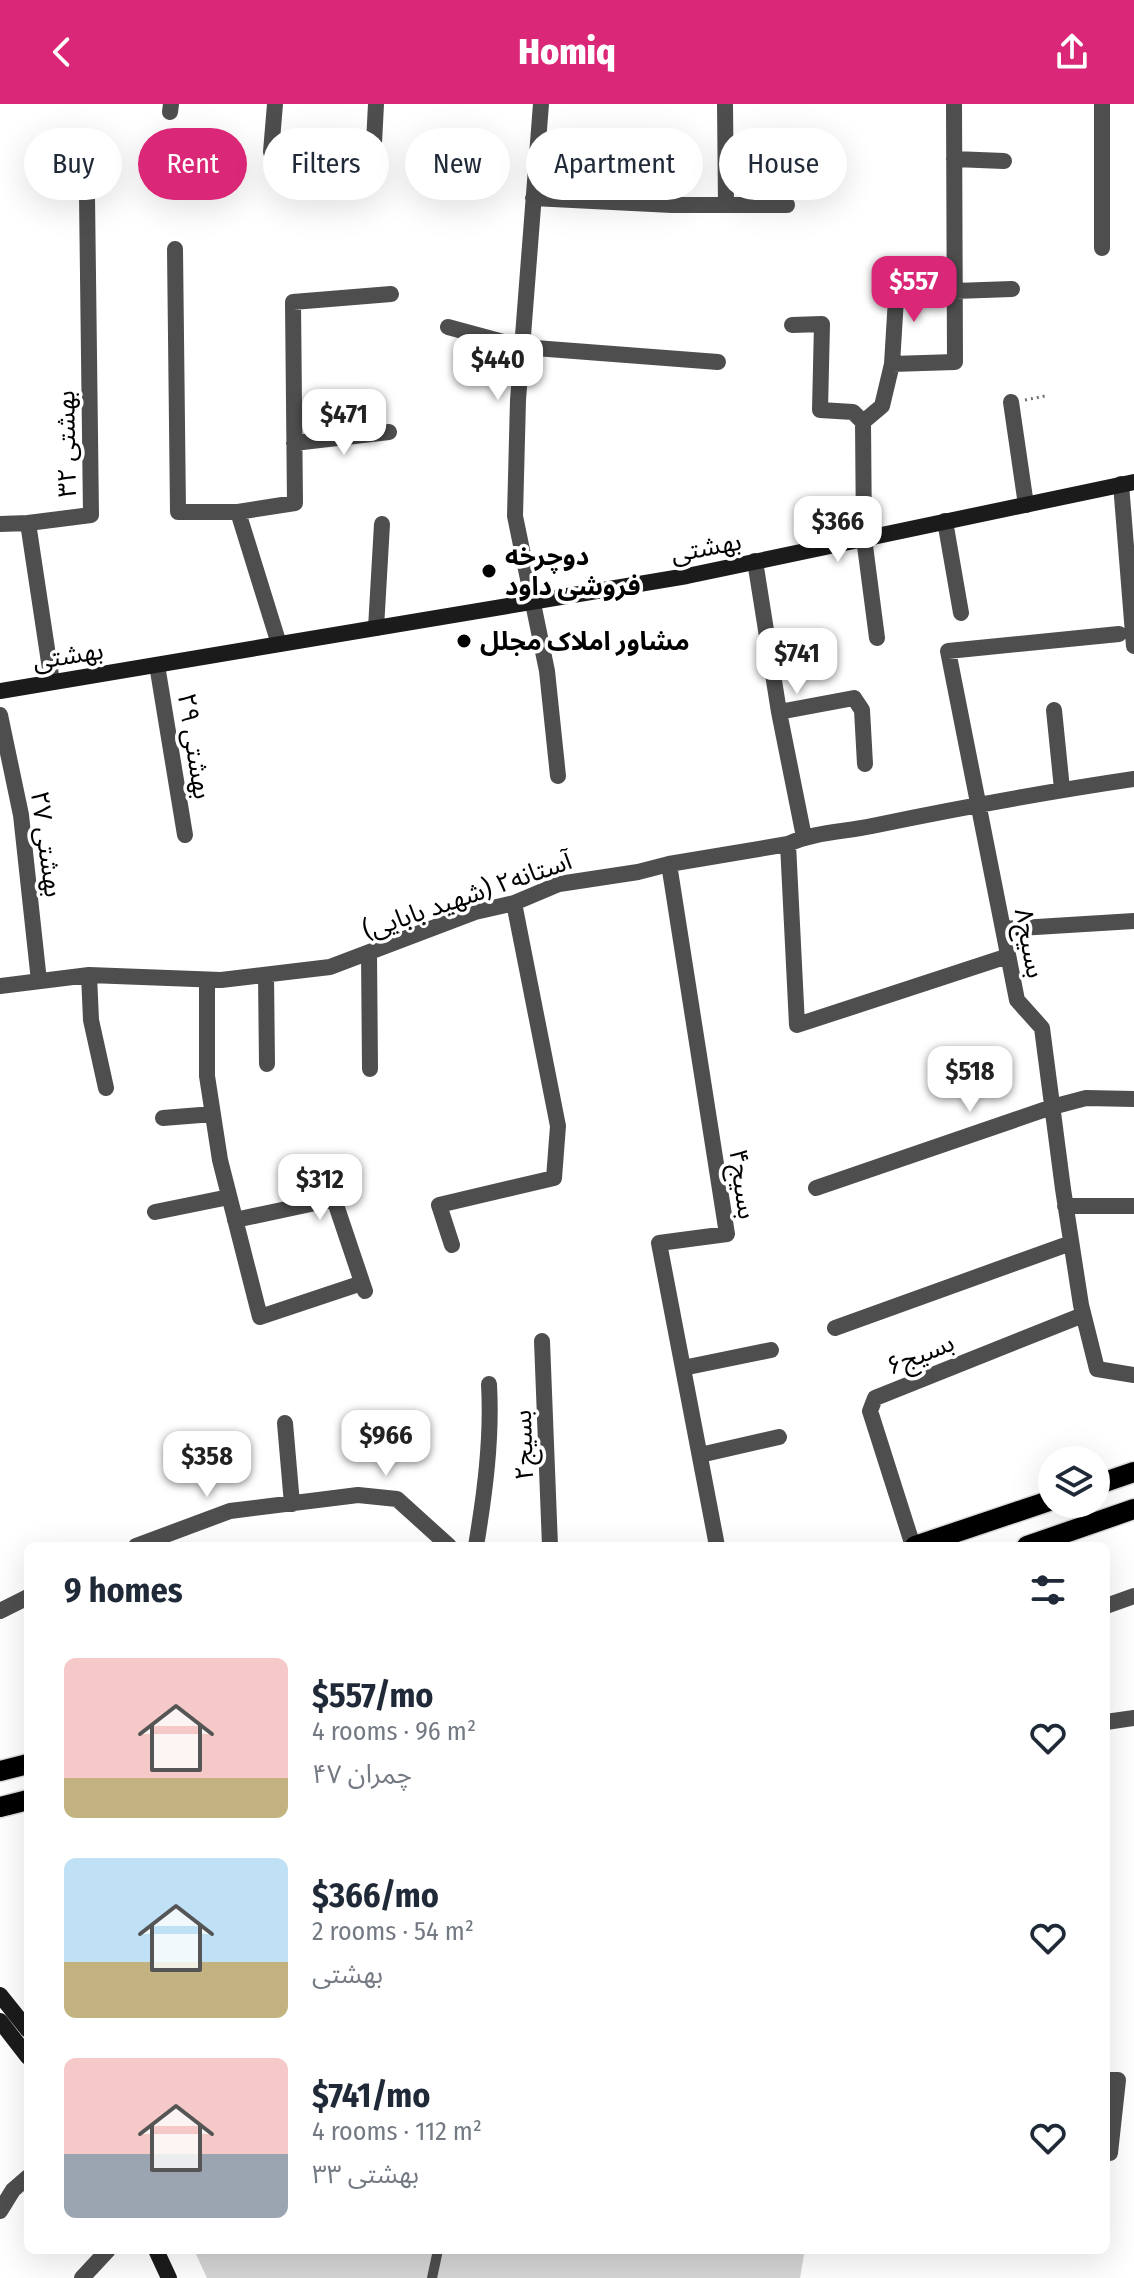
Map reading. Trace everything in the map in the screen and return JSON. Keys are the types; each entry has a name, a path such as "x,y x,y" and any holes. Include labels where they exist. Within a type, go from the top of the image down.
{"main road":[{"name":"بهشتی","path":"0,691 687,576 1128,483"},
{"path":"1110,1480 1134,1472"},
{"path":"926,1542 1038,1505"},
{"path":"1039,1542 1134,1509"},
{"path":"0,1771 24,1765"},
{"path":"0,1807 24,1801"},
{"path":"0,1995 24,2025"},
{"path":"1,2024 24,2052"},
{"path":"158,2254 169,2278"}],"street":[{"path":"273,128 275,104"},
{"path":"375,128 376,104"},
{"path":"539,128 541,104"},
{"path":"725,104 726,205"},
{"path":"892,364 955,362 954,104"},
{"path":"1102,104 1102,248"},
{"path":"954,159 1004,161"},
{"name":"بهشتی ۳۲","path":"52,682 28,523 91,515 87,200"},
{"path":"533,200 518,400 515,516 547,671 558,776"},
{"path":"573,200 672,205 787,205"},
{"path":"175,249 178,512 238,512 295,503 293,302 391,294"},
{"path":"863,422 882,406 892,364 897,282"},
{"path":"955,291 1012,289"},
{"path":"792,325 822,324 820,410 853,412 863,422 864,538 877,638"},
{"path":"448,327 522,347 718,362"},
{"path":"1011,402 1026,505"},
{"path":"294,443 389,432"},
{"path":"1128,483 1134,646"},
{"path":"238,512 279,644"},
{"path":"945,521 961,613"},
{"path":"0,524 28,523"},
{"path":"376,628 382,524"},
{"path":"755,561 779,712 804,837"},
{"name":"بسیج۸","path":"1119,634 948,651 1017,1000 1042,1028 1065,1206 1083,1315 1097,1369 1134,1375"},
{"name":"بهشتی ۲۹","path":"157,665 185,835"},
{"path":"779,712 854,698 862,710 865,764"},
{"path":"1054,710 1062,789"},
{"name":"بهشتی ۲۷","path":"0,715 21,815 39,981"},
{"name":"آستانه۲ (شهید بابایی)","path":"0,986 89,975 207,980 330,967 475,912 514,903 559,884 788,844 804,837 844,832 979,803 1134,779"},
{"path":"788,844 797,1025 1008,956"},
{"name":"بسیج۴","path":"669,864 727,1234 659,1243 716,1542"},
{"path":"452,1245 439,1205 554,1178 558,1126 514,903"},
{"path":"1003,929 1134,921"},
{"path":"369,953 370,1069"},
{"path":"89,975 91,1020 106,1088"},
{"path":"266,975 267,1064"},
{"path":"207,980 207,1076 220,1160 229,1197 260,1317 364,1288 334,1199 235,1220"},
{"path":"816,1188 1052,1107 1086,1098 1134,1099"},
{"path":"163,1118 213,1114"},
{"path":"155,1212 229,1197"},
{"path":"1065,1206 1134,1206"},
{"path":"835,1328 1071,1243"},
{"name":"بسیج۶","path":"913,1542 870,1411 875,1398 1083,1315"},
{"name":"بسیج۲","path":"542,1341 550,1542"},
{"path":"683,1368 771,1350"},
{"path":"477,1542 491,1426 489,1384"},
{"path":"285,1423 292,1504"},
{"path":"700,1455 779,1437"},
{"path":"147,1542 230,1511 358,1495 397,1499 445,1542"},
{"path":"1110,1605 1134,1596"},
{"path":"0,1611 24,1599"},
{"path":"1110,1721 1134,1718"},
{"path":"1110,2080 1118,2080 1110,2153"},
{"path":"0,2211 13,2190 24,2180"},
{"path":"82,2278 104,2254"}],"lane":[{"path":"432,2278 437,2254"}],"shaded area":[{"path":"196,2254 804,2255 800,2278 207,2278"}],"place":[{"name":"دوچرخه فروشی داود","path":"489,571"},
{"name":"مشاور املاک مجلل","path":"464,641"}]}
